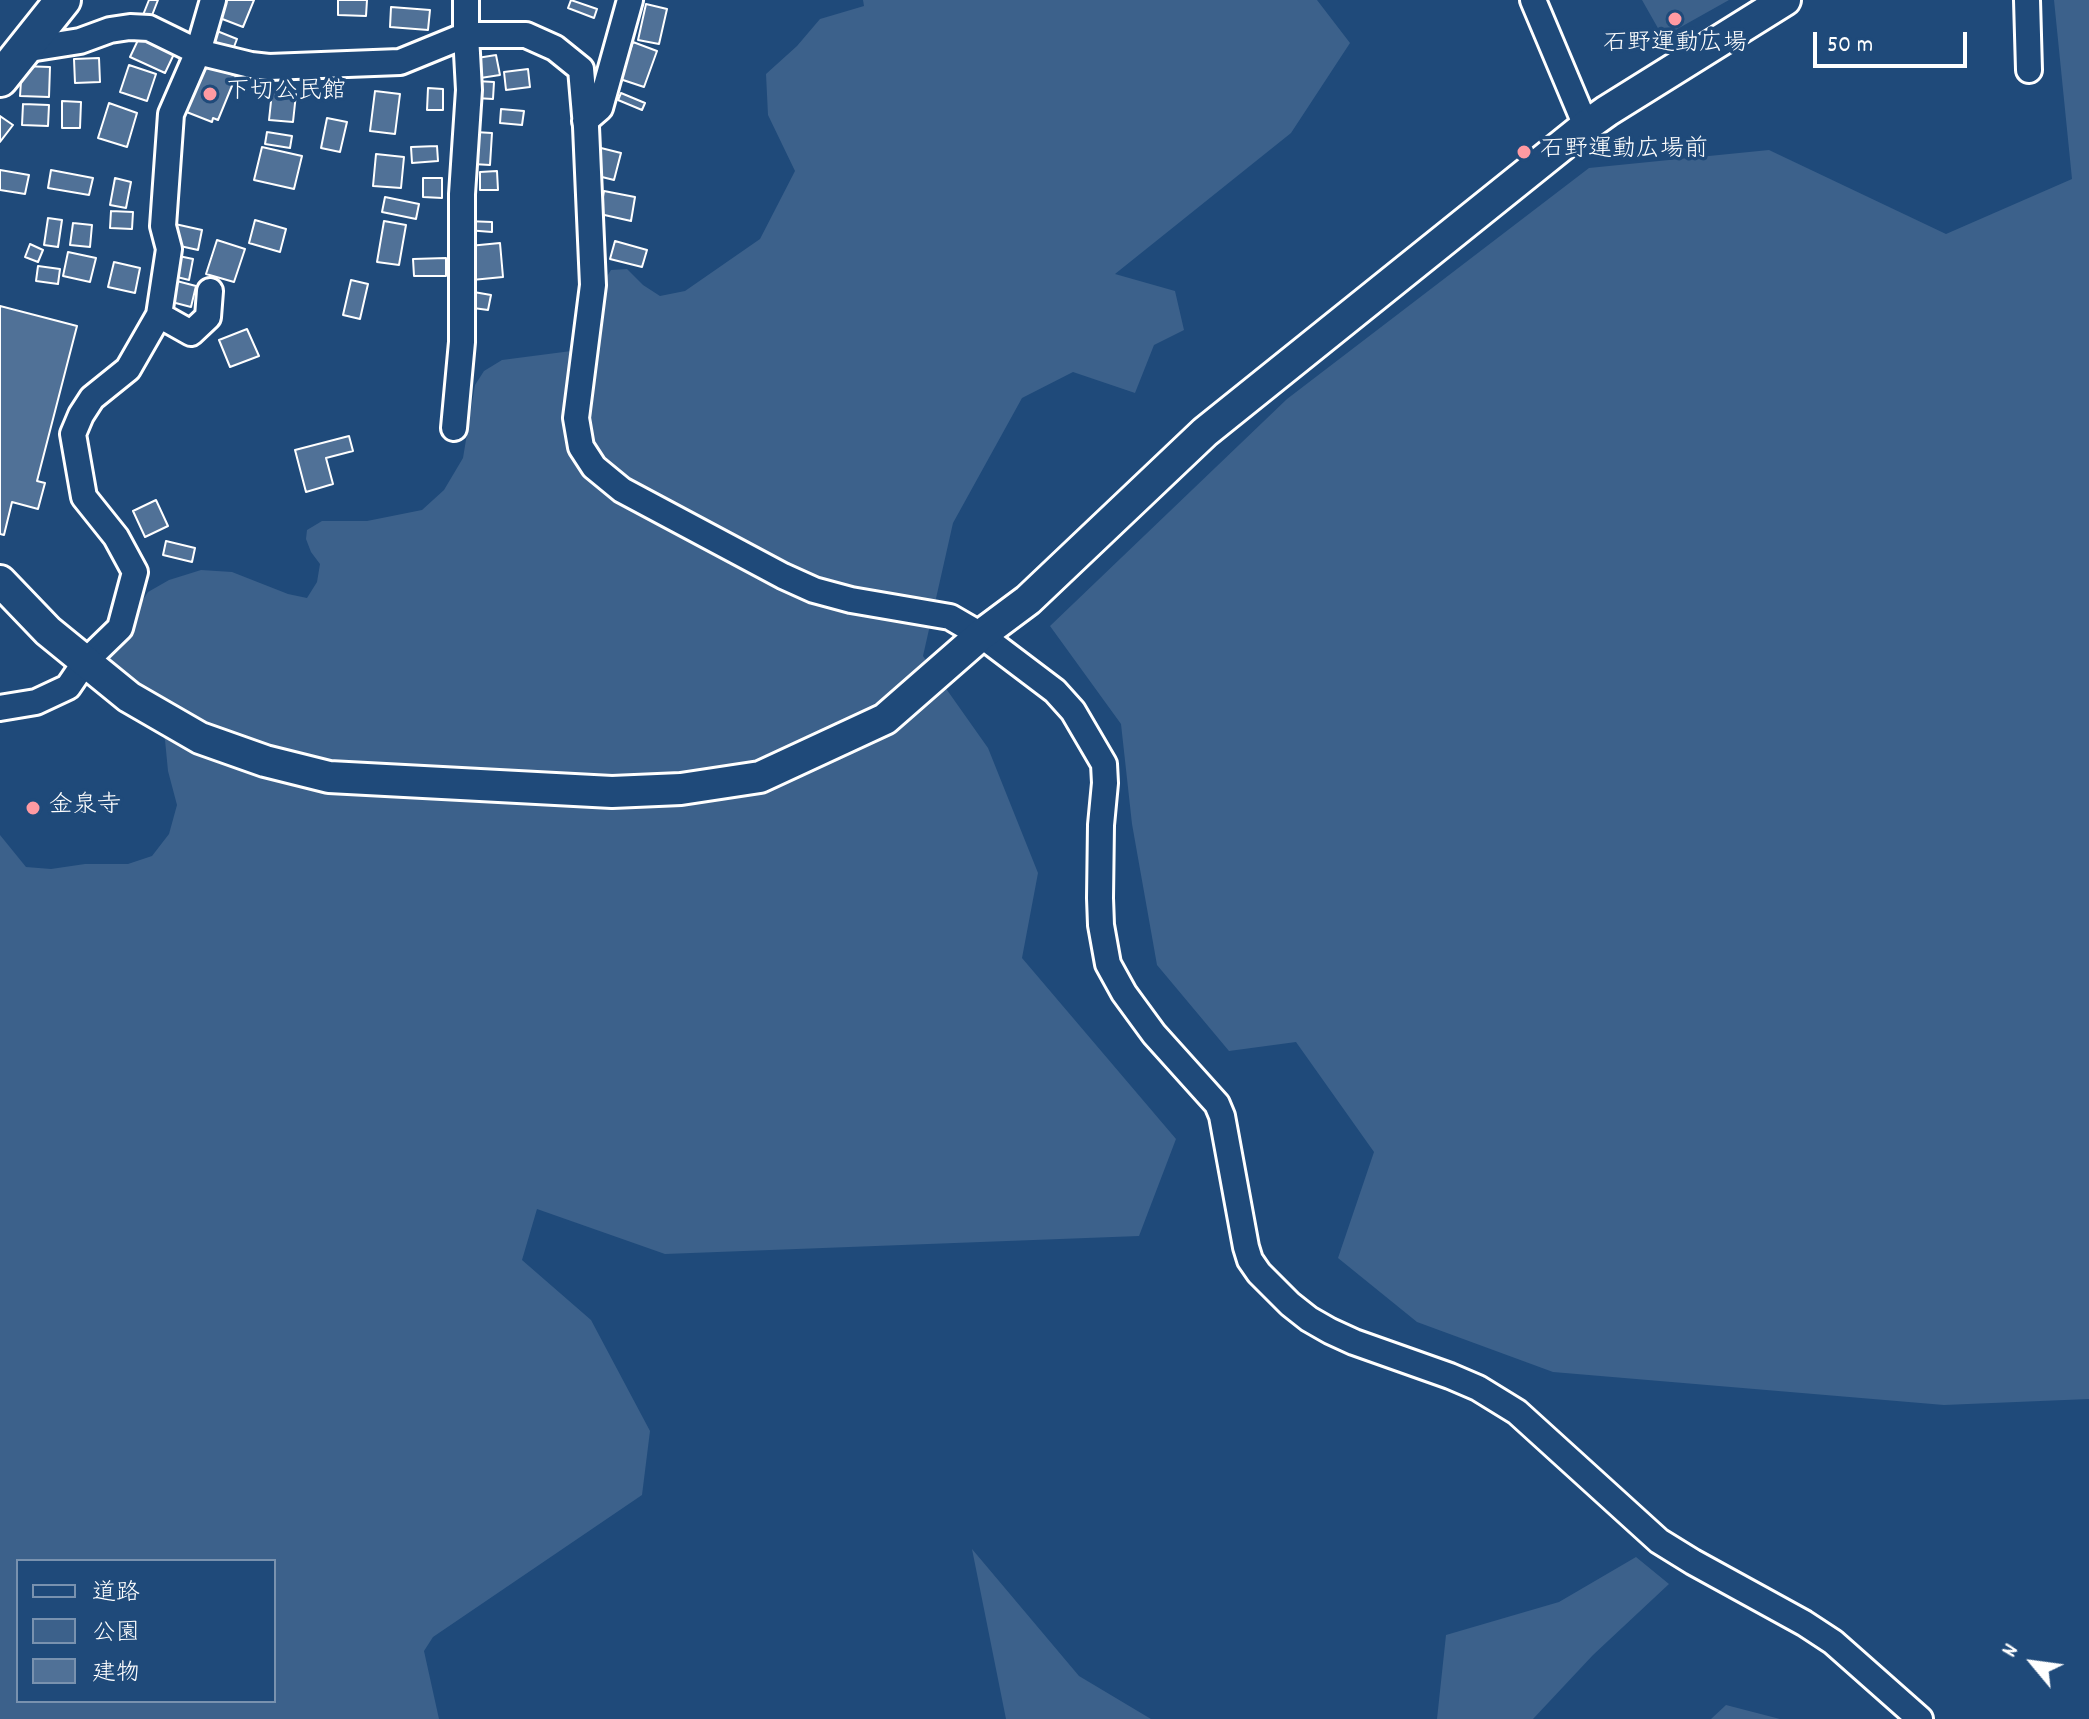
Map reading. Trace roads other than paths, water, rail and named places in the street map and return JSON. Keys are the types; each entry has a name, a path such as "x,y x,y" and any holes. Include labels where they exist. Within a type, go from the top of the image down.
{"main road":[{"path":"0,79 63,0"}],"street":[{"path":"0,708 36,702 68,687 85,662 120,628 135,572 116,537 84,497 73,434 92,398 128,369 159,315 169,249 163,226 171,114 198,52 213,0"},
{"path":"454,428 462,342 462,194 469,90 466,0"},
{"path":"585,121 600,108 630,0"},
{"path":"1533,0 1586,126"},
{"path":"0,581 48,631 129,697 200,738 265,761 329,777 612,792 681,789 760,777 885,719 981,635 1028,600 1205,432 1586,126 1785,0"},
{"path":"2027,0 2029,70"},
{"path":"23,50 80,41 110,30 149,28 198,52 269,67 400,62 466,35 526,35 555,48 581,69 593,285 576,418 581,447 594,467 622,490 814,590 851,600 950,617 981,635 1055,691 1073,711 1104,764 1100,898 1102,936 1108,964 1124,993 1154,1034 1217,1104 1222,1116 1246,1247 1259,1273 1290,1304 1330,1331 1478,1388 1517,1412 1659,1541 1833,1642 1920,1719"},
{"path":"159,315 191,333 208,317 210,291"}],"place":[{"name":"石野運動広場","path":"1675,19"},
{"name":"下切公民館","path":"210,94"},
{"name":"石野運動広場前","path":"1524,152"},
{"name":"金泉寺","path":"33,808"}]}
